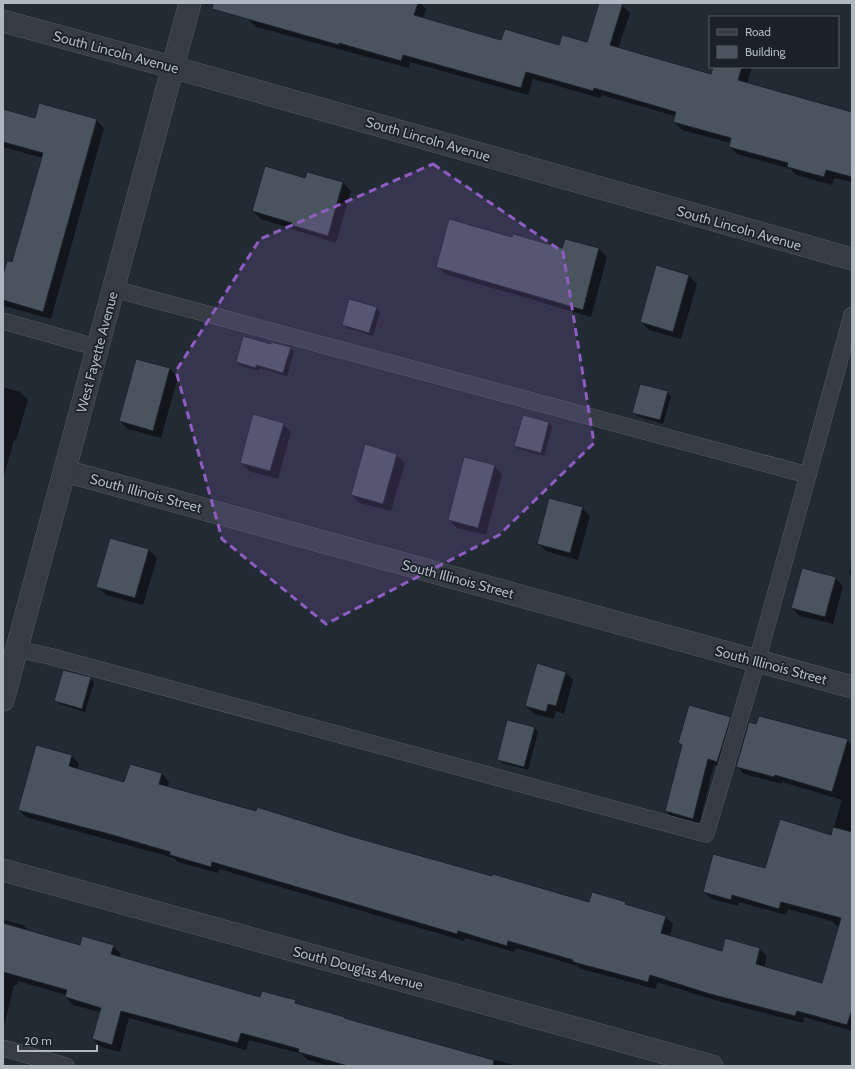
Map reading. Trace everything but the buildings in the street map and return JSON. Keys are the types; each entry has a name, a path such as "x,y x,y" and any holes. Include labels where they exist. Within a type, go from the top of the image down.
{"street":[{"name":"West Fayette Avenue","path":"3,700 190,3"},
{"name":"South Lincoln Avenue","path":"3,21 172,67 852,260"},
{"name":"South Illinois Street","path":"65,471 852,687"},
{"name":"South Douglas Avenue","path":"3,870 712,1066"}],"lane":[{"path":"114,289 808,475"},
{"path":"17,649 57,658 706,834 757,661 852,315"},
{"path":"3,321 98,348"},
{"path":"3,1048 66,1066"}],"highlighted area":[{"path":"433,164 563,252 594,443 499,535 326,624 222,539 176,371 260,239"}]}
